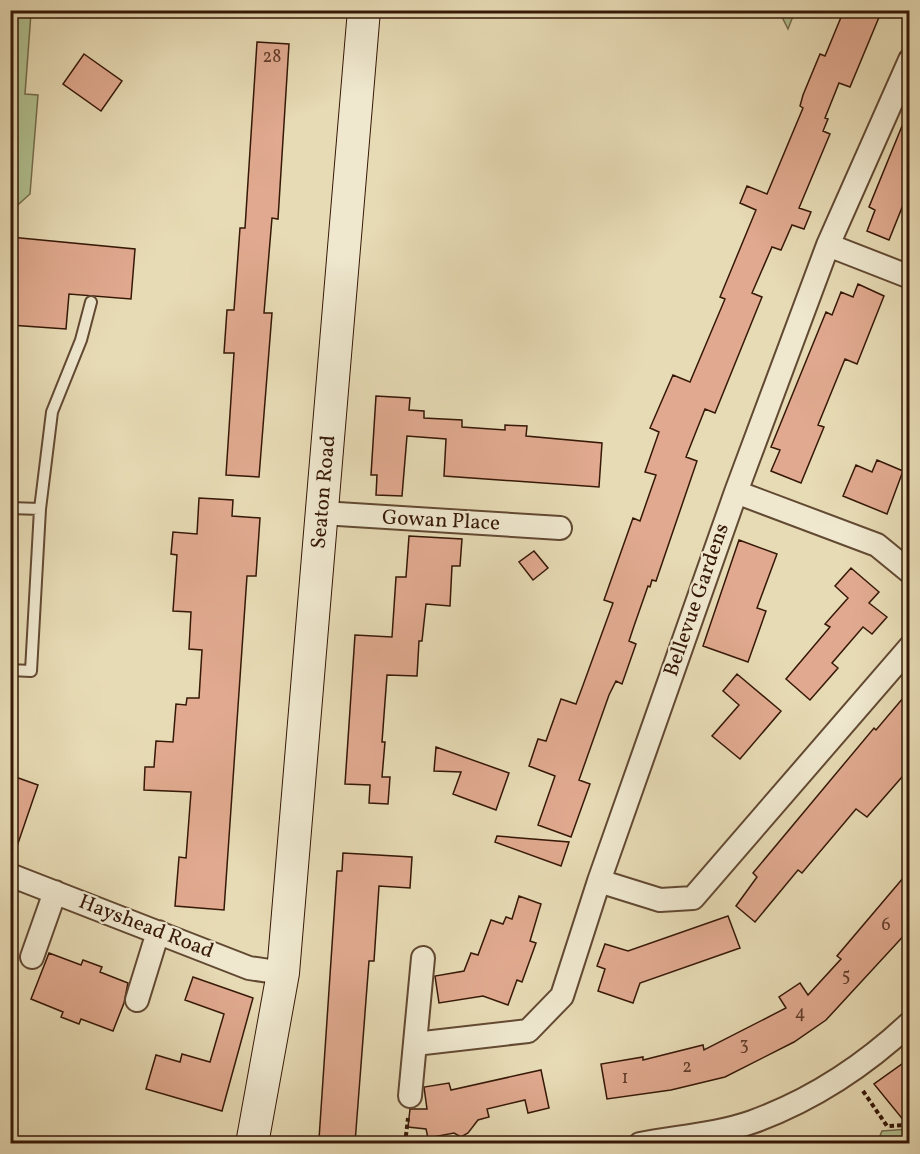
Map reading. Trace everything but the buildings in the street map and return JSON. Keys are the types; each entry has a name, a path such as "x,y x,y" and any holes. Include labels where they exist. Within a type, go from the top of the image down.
{"street":[{"name":"Seaton Road","path":"252,1143 283,973 364,10"},
{"name":"Bellevue Gardens","path":"415,1044 528,1031 562,996 599,881 736,492 828,245 909,60"},
{"path":"828,245 909,277"},
{"path":"736,492 877,545 909,572"},
{"name":"Gowan Place","path":"322,513 560,528"},
{"path":"599,881 660,900 693,898 909,647"},
{"name":"Hayshead Road","path":"10,875 249,968 283,973"},
{"path":"32,957 55,892"},
{"path":"137,1000 158,932"},
{"path":"410,1096 423,958"},
{"path":"640,1143 683,1140 750,1122 803,1101 851,1073 909,1023"}],"lane":[{"path":"10,670 31,671 40,509 52,412 81,340 91,302"},
{"path":"10,508 40,509"}],"path":[{"path":"851,1073 888,1126 909,1125"}],"green space":[{"path":"779,11 795,11 788,29"},
{"path":"11,12 31,13 25,94 38,95 30,194 11,211"},
{"path":"909,1129 909,1143 877,1143 882,1131"}]}
